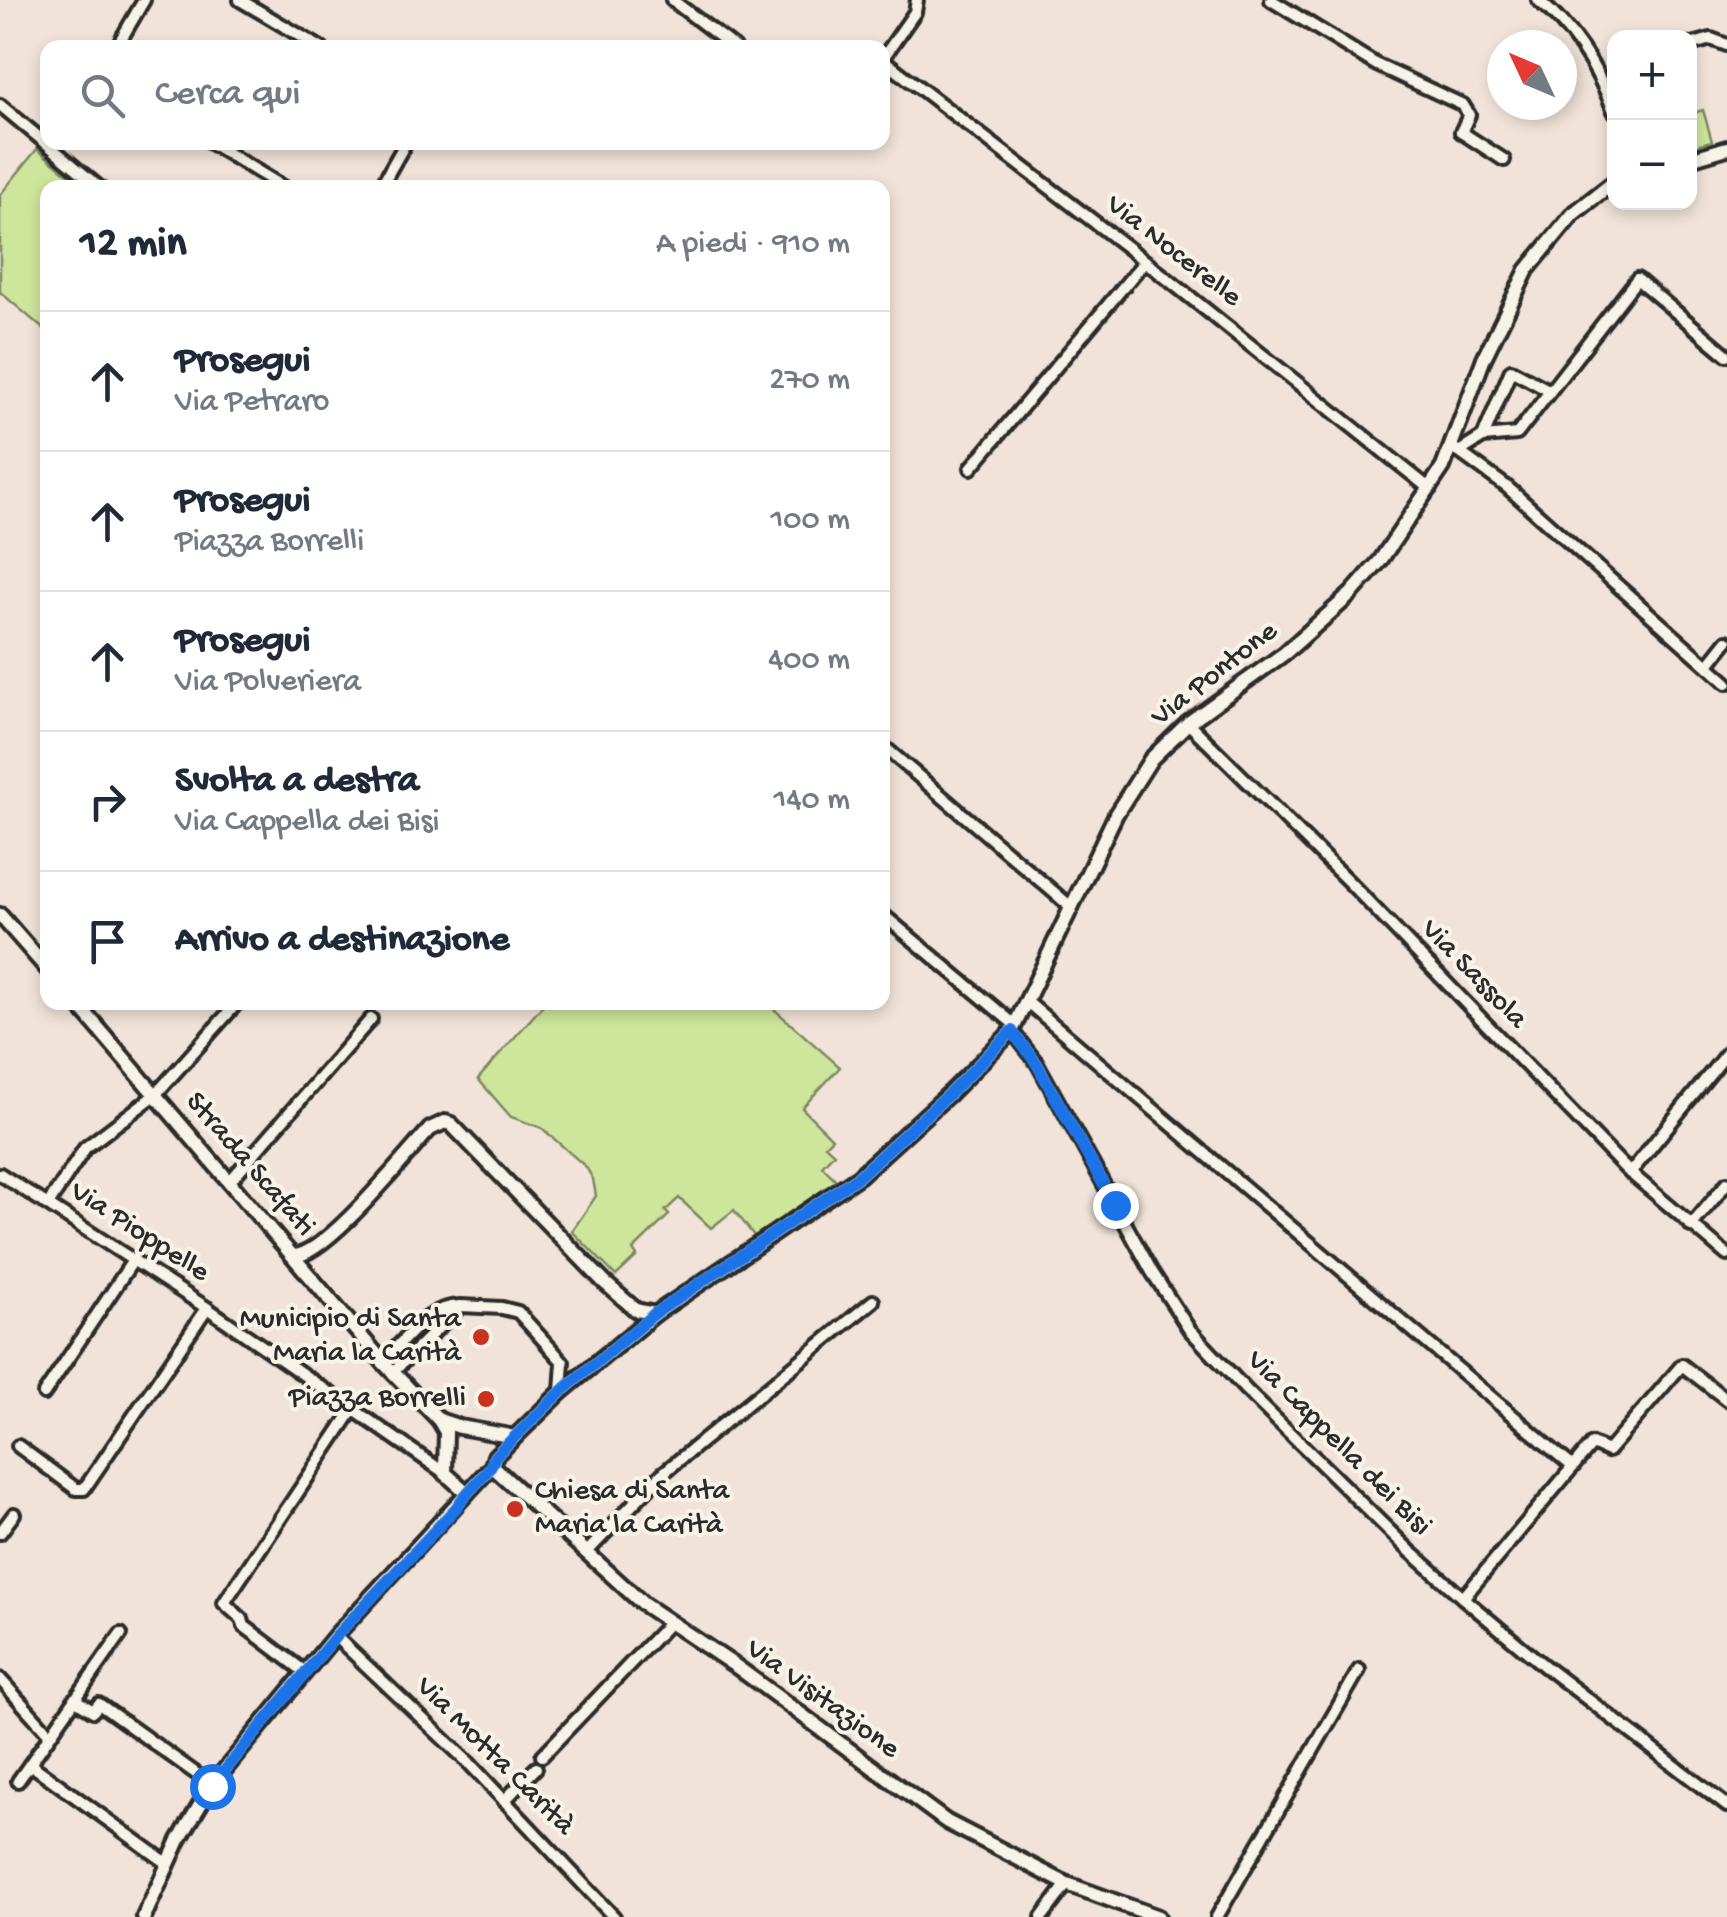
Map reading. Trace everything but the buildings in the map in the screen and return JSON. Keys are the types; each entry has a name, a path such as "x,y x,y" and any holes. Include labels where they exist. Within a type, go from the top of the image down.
{"street":[{"path":"121,40 144,0"},
{"path":"240,0 308,40"},
{"path":"672,0 724,40"},
{"path":"917,0 927,0"},
{"name":"Via Nocerelle","path":"890,48 914,12 917,0"},
{"path":"1272,0 1377,65 1463,105 1469,116 1463,134 1504,160"},
{"path":"1538,0 1584,51 1607,84"},
{"path":"1697,42 1711,38 1727,45"},
{"name":"Via Nocerelle","path":"890,63 1430,489"},
{"path":"0,105 40,134"},
{"path":"1697,157 1727,148"},
{"path":"61,150 92,180"},
{"path":"222,150 272,180"},
{"path":"385,180 401,150"},
{"name":"Via Pontone","path":"561,1392 654,1314 848,1185 950,1093 1013,1028 1122,805 1151,759 1188,723 1285,653 1351,594 1387,552 1456,449 1484,358 1527,270 1572,214 1607,187"},
{"path":"971,468 1145,261"},
{"path":"1727,355 1637,279 1516,434 1483,437 1456,449 1508,487 1727,683"},
{"path":"1483,437 1511,370 1550,391"},
{"path":"1708,665 1727,640"},
{"name":"Via Sassola","path":"1188,723 1350,883 1630,1172 1727,1255"},
{"path":"890,752 1071,907"},
{"path":"0,915 40,961"},
{"name":"Via Cappella dei Bisi","path":"890,921 1013,1028 1189,1330 1410,1551 1463,1598 1543,1665 1727,1806"},
{"path":"1026,1001 1572,1467"},
{"name":"Strada Scafati","path":"83,1010 388,1367"},
{"path":"49,1204 84,1148 155,1094 231,1010"},
{"path":"230,1181 370,1018"},
{"path":"1630,1172 1727,1053"},
{"path":"294,1256 309,1253 336,1230 430,1129 445,1122 604,1282 636,1310 654,1314"},
{"name":"Via Pioppelle","path":"0,1174 208,1308 446,1473"},
{"path":"1691,1226 1727,1183"},
{"path":"44,1394 134,1259"},
{"path":"586,1554 662,1474 873,1301"},
{"path":"144,1917 167,1864 212,1786 304,1672 457,1507 492,1466 495,1456 561,1392 563,1362 518,1312 502,1308 449,1306 432,1313 388,1367 439,1420 446,1432 446,1473 466,1492"},
{"path":"18,1446 76,1489 84,1489 208,1308"},
{"path":"636,1310 637,1328"},
{"path":"1463,1598 1592,1444 1608,1452 1682,1364 1727,1400"},
{"path":"304,1672 244,1626 242,1619 224,1603 352,1411"},
{"path":"439,1420 460,1428 515,1437"},
{"name":"Via Visitazione","path":"492,1466 643,1604 737,1667 947,1822 1066,1884 1158,1917"},
{"path":"0,1533 14,1514"},
{"path":"542,1756 670,1622"},
{"path":"18,1781 121,1634"},
{"name":"Via Motta Carità","path":"336,1636 424,1719 614,1917"},
{"path":"1217,1917 1359,1670"},
{"path":"0,1679 50,1735"},
{"path":"74,1699 92,1711 99,1704 212,1786"},
{"path":"30,1764 167,1864"},
{"path":"504,1801 536,1768"},
{"path":"1042,1917 1066,1884"}],"green space":[{"path":"1703,110 1712,141 1697,147 1697,120 1697,112"},
{"path":"37,149 75,180 40,180 40,326 0,292 0,195"},
{"path":"539,1010 775,1010 840,1067 802,1108 832,1138 825,1145 834,1153 822,1166 838,1182 755,1237 734,1210 711,1228 679,1198 665,1211 669,1215 633,1250 637,1256 616,1276 572,1231 596,1196 586,1167 542,1128 511,1117 478,1079"}],"place":[{"name":"Municipio di Santa Maria la Carità","path":"481,1337"},
{"name":"Piazza Borrelli","path":"486,1399"},
{"name":"Chiesa di Santa Maria la Carità","path":"515,1509"}],"route":[{"path":"212,1786 304,1672 457,1507 492,1466 495,1456 561,1392 654,1314 837,1194 950,1093 1012,1031 1037,1064 1115,1205"}]}
